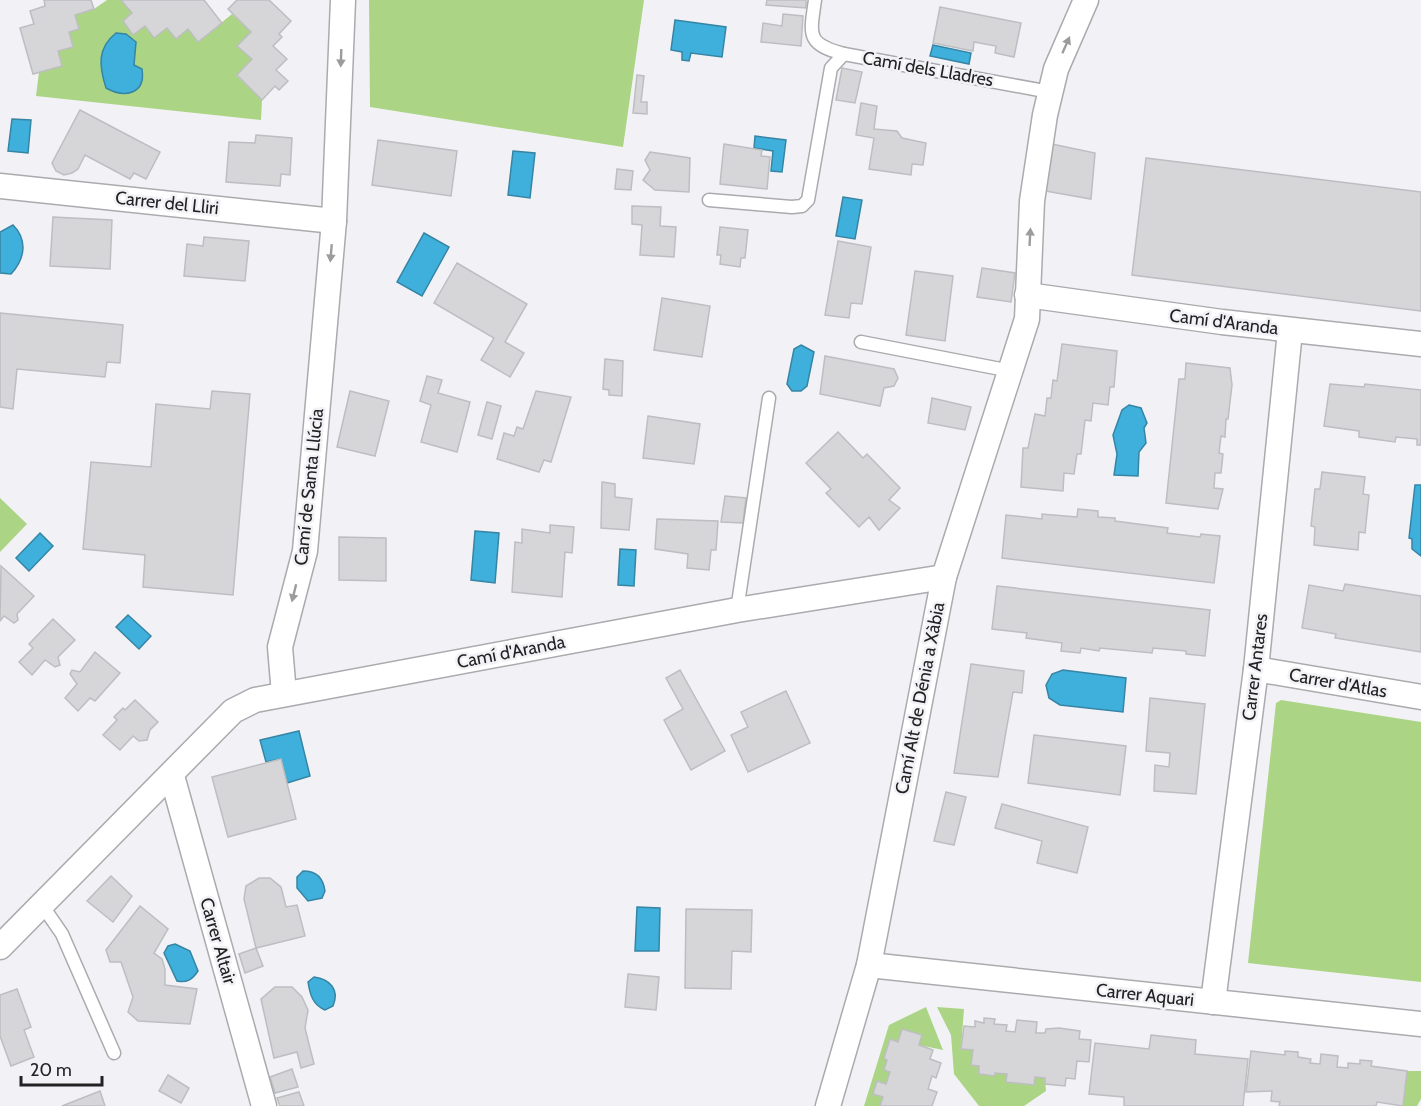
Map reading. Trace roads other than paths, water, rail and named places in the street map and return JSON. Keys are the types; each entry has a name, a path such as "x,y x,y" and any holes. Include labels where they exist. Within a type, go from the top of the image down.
{"street":[{"name":"Camí de Santa Llúcia","path":"284,694 280,647 305,552 334,221 343,0"},
{"path":"1027,295 1032,201 1050,92 1056,69 1086,0"},
{"name":"Carrer del Lliri","path":"0,186 334,221"},
{"name":"Camí d'Aranda","path":"1027,295 1290,331 1421,344"},
{"name":"Camí Alt de Dénia a Xàbia","path":"828,1106 868,965 944,577 1027,319 1027,295"},
{"name":"Carrer Antares","path":"1213,1002 1256,669 1290,331"},
{"name":"Camí d'Aranda","path":"284,694 737,610 944,577"},
{"name":"Carrer d'Atlas","path":"1256,669 1421,697"},
{"path":"0,947 172,776 233,711 255,700 284,694"},
{"name":"Carrer Altair","path":"172,776 264,1106"},
{"name":"Carrer Aquari","path":"868,965 1421,1024"}],"lane":[{"path":"815,0 810,32 813,38 822,49 844,54"},
{"name":"Camí dels Lladres","path":"710,200 792,207 802,206 808,200 831,68 844,54 1050,92"},
{"path":"861,342 1011,371"},
{"path":"737,610 769,398"},
{"path":"42,905 62,934 114,1053"}],"water":[{"path":"675,20 726,27 722,57 691,53 689,61 682,60 682,52 671,50"},
{"path":"116,33 126,34 136,42 134,65 142,69 142,78 141,84 132,92 120,93 106,88 101,58 105,45"},
{"path":"933,45 971,53 969,64 930,56"},
{"path":"12,119 31,120 28,153 8,151"},
{"path":"755,136 786,140 782,172 771,171 773,151 754,148"},
{"path":"513,151 535,153 530,198 508,195"},
{"path":"843,197 862,200 855,239 836,236"},
{"path":"13,225 23,243 22,256 11,274 0,273 0,232"},
{"path":"424,233 449,247 422,296 397,282"},
{"path":"801,345 814,352 807,386 801,391 792,391 787,384 794,349"},
{"path":"1129,405 1141,408 1147,423 1144,428 1146,443 1139,452 1138,476 1114,475 1117,454 1113,435 1122,410"},
{"path":"1415,485 1421,485 1421,556 1412,549 1412,539 1409,538"},
{"path":"475,531 499,533 495,583 471,580"},
{"path":"40,533 53,546 29,571 16,558"},
{"path":"620,549 636,550 634,586 618,585"},
{"path":"128,615 151,636 139,649 116,627"},
{"path":"1063,670 1126,678 1123,712 1060,705 1049,698 1046,685 1052,674"},
{"path":"299,731 310,776 287,783 281,759 266,762 260,740"},
{"path":"303,871 312,872 321,879 325,891 322,898 308,901 297,888 297,877"},
{"path":"637,907 660,908 659,951 635,951"},
{"path":"175,944 190,951 198,971 191,979 184,982 177,981 164,953 168,946"},
{"path":"314,977 325,980 334,990 333,1006 325,1010 315,1002 311,995 308,982"}]}
